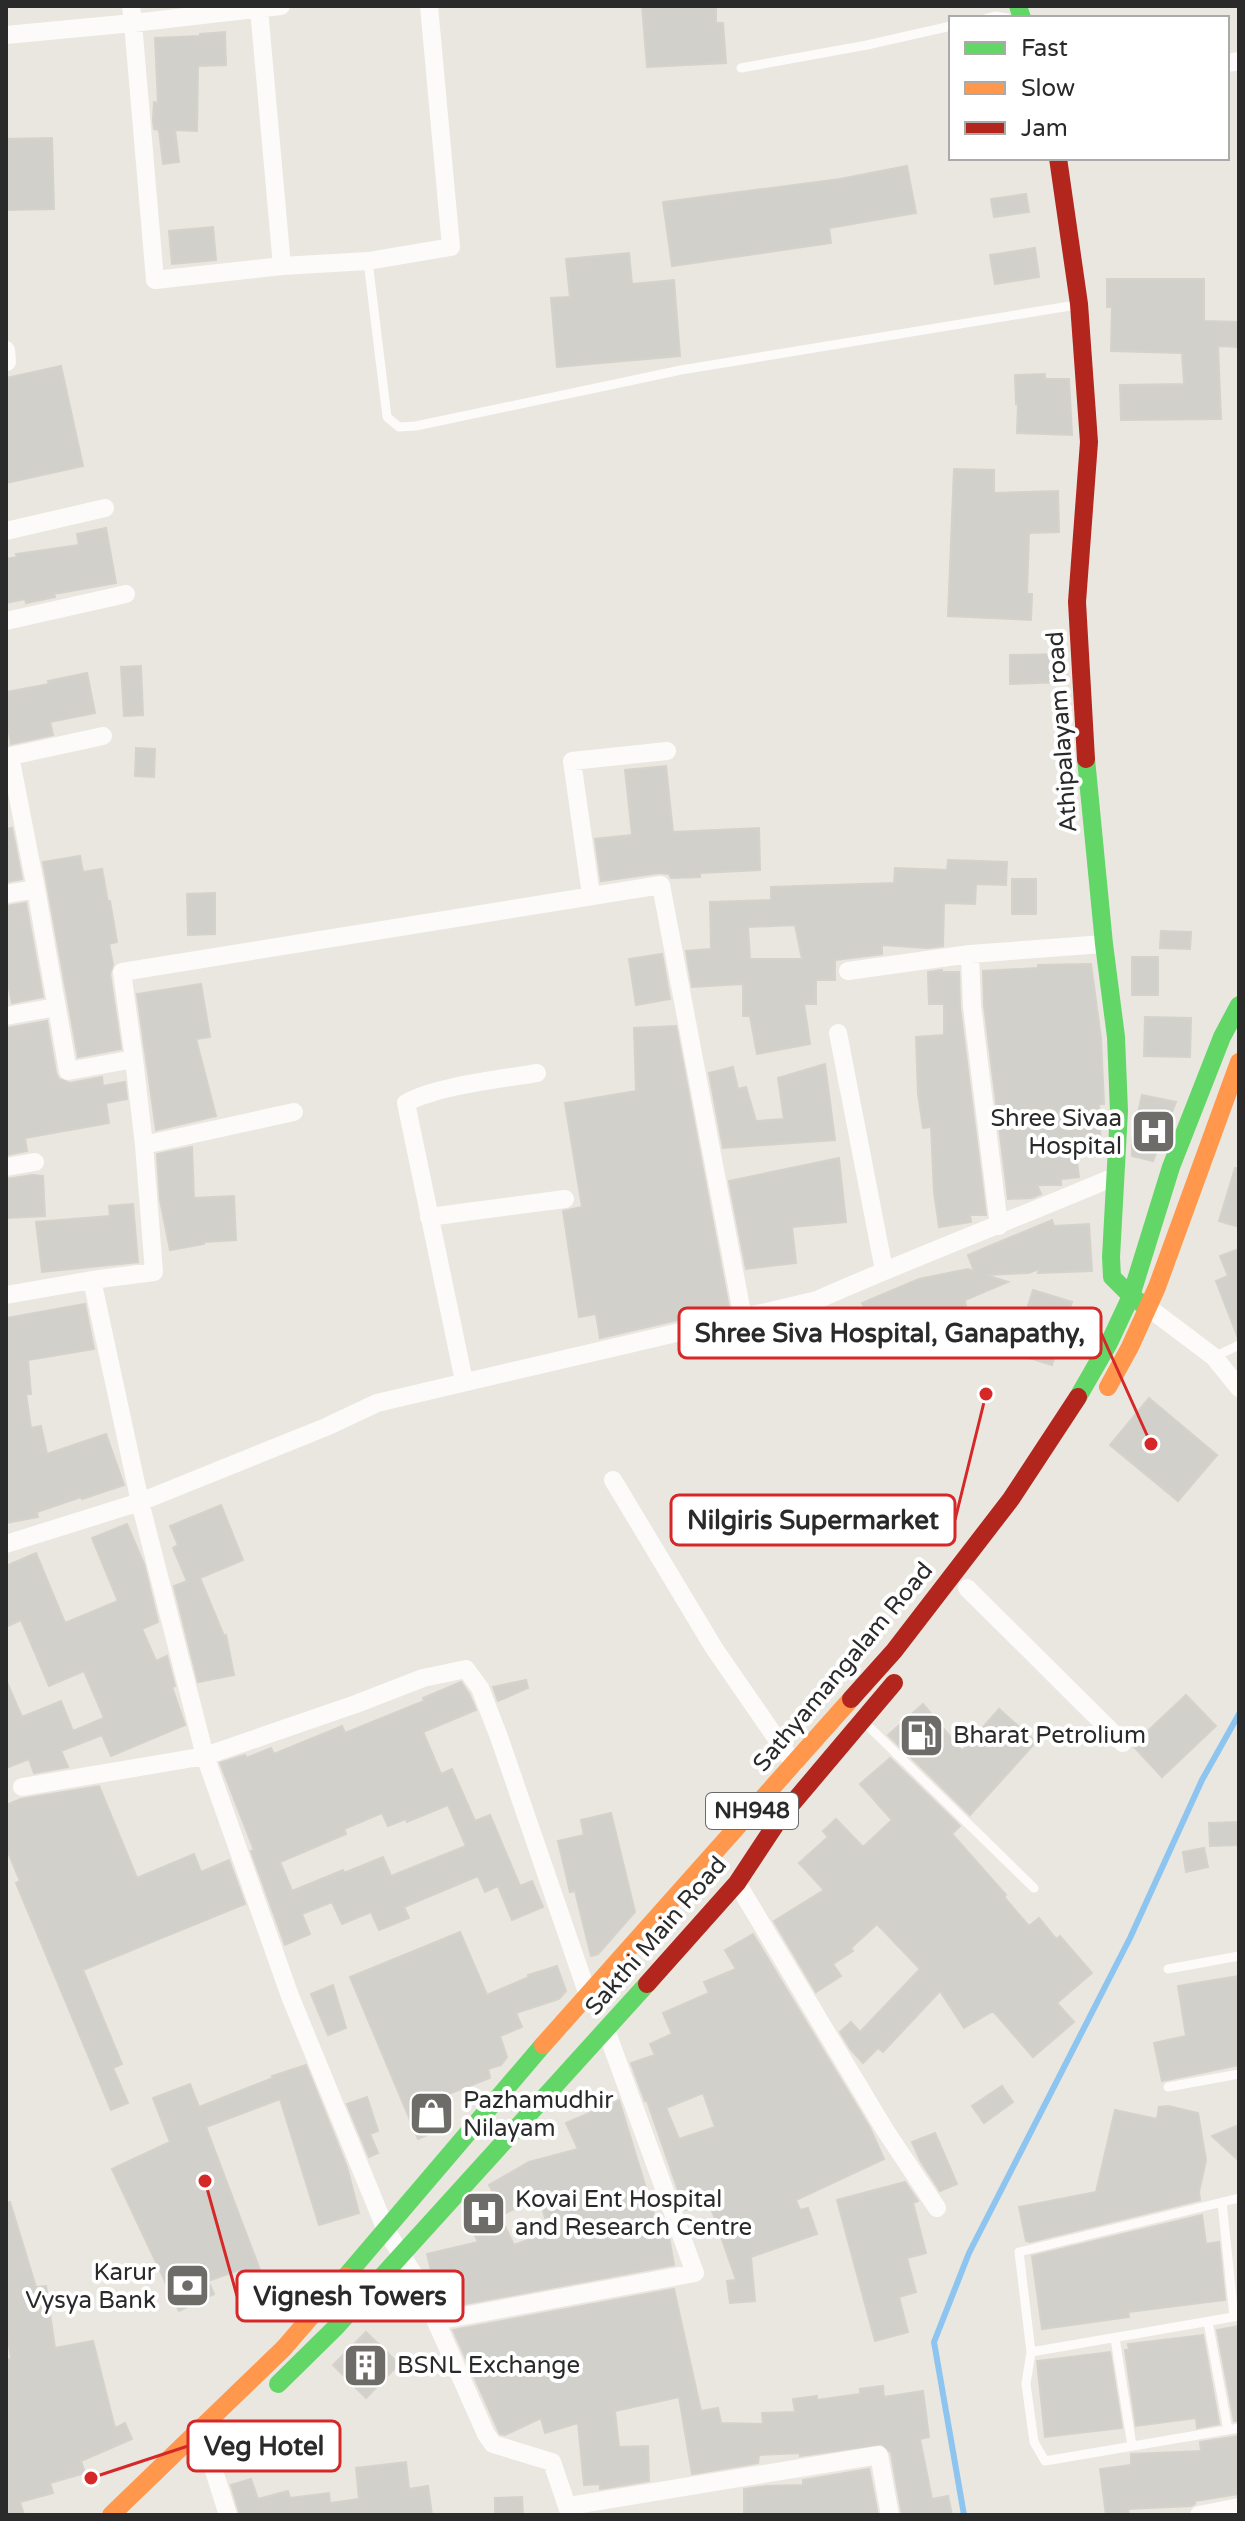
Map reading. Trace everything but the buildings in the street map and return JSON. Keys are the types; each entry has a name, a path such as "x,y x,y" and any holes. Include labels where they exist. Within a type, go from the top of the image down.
{"main road":[{"name":"Athipalayam road","path":"1058,160 1079,304 1089,442 1077,602 1087,776 1116,1037 1119,1111 1112,1277 1131,1296"},
{"name":"Sathyamangalam Road","path":"111,2515 284,2348 540,2048 894,1651 1011,1499 1092,1374 1131,1296 1171,1167 1222,1037 1239,1005"},
{"path":"1099,1402 1132,1347 1149,1308 1239,1062"},
{"path":"1131,1296 1149,1308"},
{"name":"Sakthi Main Road","path":"262,2400 336,2327 737,1883 780,1818 906,1668"}],"street":[{"path":"6,35 132,14 281,6"},
{"path":"132,14 155,280 282,266 368,261 451,247 429,6"},
{"path":"259,8 282,266"},
{"path":"6,531 105,508"},
{"path":"6,621 126,594"},
{"path":"103,736 8,756 36,889 68,1071 134,1059"},
{"path":"591,895 572,761 667,751"},
{"path":"6,1295 154,1272 144,1145 122,972 661,885 743,1318"},
{"path":"6,894 36,889"},
{"path":"848,971 970,954 1104,944"},
{"path":"970,954 972,1006 999,1226"},
{"path":"6,1016 56,1007"},
{"path":"838,1033 884,1270"},
{"path":"464,1381 406,1103 415,1097 537,1073"},
{"path":"144,1145 294,1112"},
{"path":"6,1167 35,1162"},
{"path":"6,1544 140,1502 326,1427 377,1403 817,1300 1114,1177"},
{"path":"429,1217 565,1199"},
{"path":"92,1280 140,1502 205,1756 290,1996 386,2230 419,2283 486,2434 493,2444 552,2462 570,2510 879,2455 890,2515"},
{"path":"1149,1308 1214,1357 1239,1388"},
{"path":"613,1480 714,1648 794,1764"},
{"path":"968,1588 1123,1743"},
{"path":"22,1787 205,1756 423,1678 466,1669 480,1688 499,1737 588,1995"},
{"path":"737,1883 885,2130 937,2208"},
{"path":"436,2321 695,2273 606,2030"},
{"path":"208,2452 228,2515"},
{"path":"1199,2515 1239,2507"}],"lane":[{"path":"741,68 949,26"},
{"path":"368,261 387,417 399,427 681,370 1079,304"},
{"path":"1214,1357 1239,1345"},
{"path":"862,1721 1034,1888"},
{"path":"1168,1969 1239,1956"},
{"path":"1168,2087 1239,2074"},
{"path":"1239,2198 1019,2252 1031,2352 1026,2384 1034,2442 1045,2461 1239,2428"},
{"path":"1031,2352 1237,2317 1222,2202"},
{"path":"1208,2322 1228,2430"},
{"path":"1115,2338 1132,2446"}],"waterway":[{"path":"964,2515 934,2342 969,2253 1130,1938 1202,1780 1239,1714"}],"traffic: fast":[{"path":"1018,6 1021,16"},
{"path":"1086,759 1116,1037 1119,1111 1112,1277 1144,1305"},
{"path":"1078,1397 1131,1296 1171,1167 1222,1037 1239,1005"},
{"path":"278,2384 336,2327 647,1984"},
{"path":"346,2276 543,2045"}],"traffic: slow":[{"path":"1108,1387 1157,1287 1239,1062"},
{"path":"543,2045 851,1699"},
{"path":"111,2515 284,2348 346,2276"}],"traffic: jam":[{"path":"1058,160 1079,304 1089,442 1077,602 1086,759"},
{"path":"851,1699 894,1651 1011,1499 1078,1397"},
{"path":"647,1984 737,1883 780,1818 894,1683"}],"place":[{"name":"Shree Sivaa Hospital","path":"1153,1132"},
{"name":"Nilgiris Supermarket","path":"986,1394"},
{"name":"Shree Siva Hospital, Ganapathy,","path":"1151,1444"},
{"name":"Bharat Petrolium","path":"922,1735"},
{"name":"Pazhamudhir Nilayam","path":"432,2114"},
{"name":"Vignesh Towers","path":"205,2181"},
{"name":"Kovai Ent Hospital and Research Centre","path":"484,2213"},
{"name":"Karur Vysya Bank","path":"187,2286"},
{"name":"BSNL Exchange","path":"366,2365"},
{"name":"Veg Hotel","path":"91,2478"}]}
